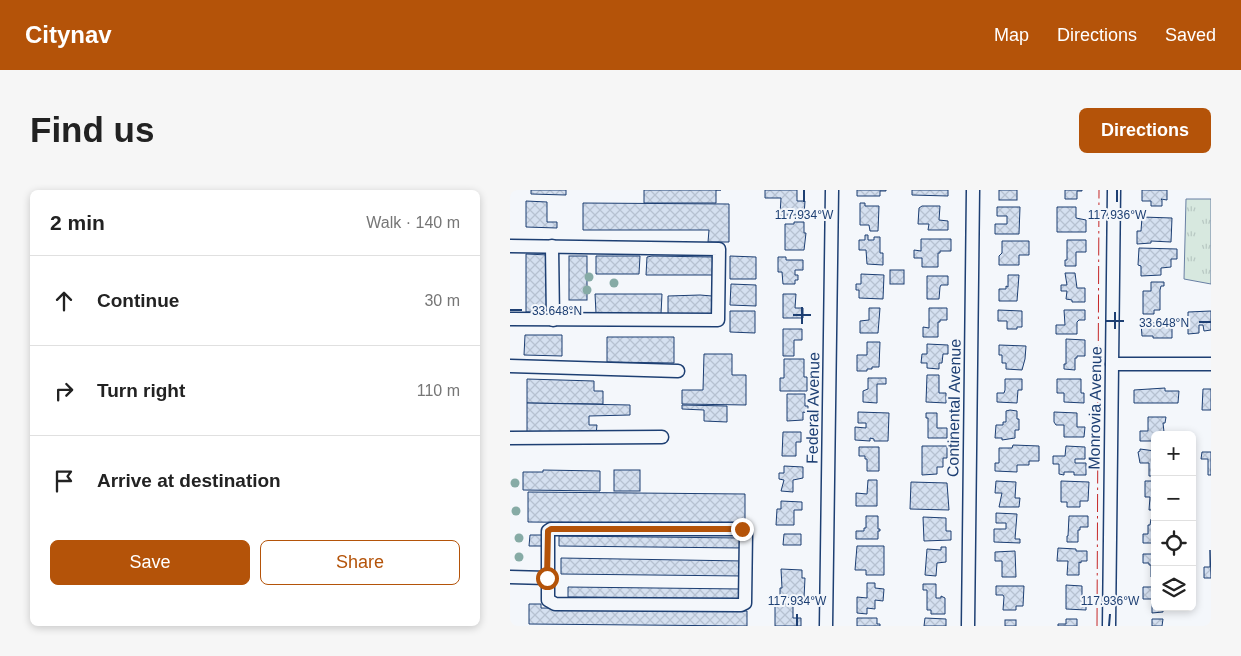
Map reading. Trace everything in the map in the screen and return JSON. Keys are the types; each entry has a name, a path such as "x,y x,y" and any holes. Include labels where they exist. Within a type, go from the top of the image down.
{"street":[{"name":"Federal Avenue","path":"826,626 832,190"},
{"name":"Continental Avenue","path":"968,626 973,190"},
{"name":"Monrovia Avenue","path":"1110,626 1114,190"},
{"path":"510,246 719,249 718,320 510,319"},
{"path":"552,246 554,320"},
{"path":"1112,364 1211,364"},
{"path":"510,366 678,371"},
{"path":"510,438 662,437"},
{"path":"551,529 742,529 746,532 745,603 741,605 555,604 548,600 547,578 548,531 551,529"},
{"path":"510,577 547,578"}],"green space":[{"path":"1186,199 1211,199 1211,284 1184,279"}],"building":[{"path":"531,190 566,190 566,195 531,194"},
{"path":"644,190 716,190 716,203 644,203"},
{"path":"765,190 797,190 797,201 805,201 804,215 780,215 781,198 765,198"},
{"path":"857,190 886,191 880,191 880,196 857,196"},
{"path":"912,190 948,190 948,196 912,195"},
{"path":"999,190 1017,190 1017,200 999,200"},
{"path":"1065,190 1082,191 1077,191 1077,199 1065,199"},
{"path":"1142,190 1167,190 1167,200 1161,199 1162,206 1151,206 1151,201 1142,201"},
{"path":"526,201 547,202 547,222 557,222 557,228 526,227"},
{"path":"583,203 729,204 729,242 708,242 709,230 583,230"},
{"path":"860,203 865,203 865,206 879,206 878,231 870,231 869,225 860,225"},
{"path":"922,206 940,206 939,220 948,221 948,230 928,230 929,224 918,224 919,208"},
{"path":"997,207 1020,207 1019,234 995,234 995,224 1007,224 1007,216 997,216"},
{"path":"1057,207 1076,207 1076,218 1086,220 1086,232 1057,232"},
{"path":"1142,217 1172,218 1171,242 1151,241 1151,243 1137,244 1137,231 1141,231"},
{"path":"794,222 804,222 804,233 806,233 804,250 785,250 785,224 794,224"},
{"path":"865,235 868,235 868,240 880,237 880,253 883,253 883,265 867,264 866,250 859,250 859,240 865,240"},
{"path":"921,239 951,239 951,251 940,251 938,253 938,267 922,267 922,258 914,258 914,250 921,251"},
{"path":"1067,240 1086,240 1086,252 1076,252 1076,266 1065,266 1065,260 1067,260"},
{"path":"1002,241 1029,241 1029,255 1019,255 1019,265 999,265"},
{"path":"1139,248 1177,249 1177,259 1171,259 1171,267 1161,268 1161,275 1141,276 1141,266 1138,265"},
{"path":"526,254 549,255 549,312 526,312"},
{"path":"569,256 587,256 587,300 569,300"},
{"path":"596,256 640,256 639,274 596,274"},
{"path":"730,256 756,257 756,279 730,279"},
{"path":"647,257 713,257 713,275 646,275"},
{"path":"778,257 786,257 786,260 803,260 803,270 795,270 798,280 795,280 795,284 783,284 782,272 778,272"},
{"path":"890,270 904,270 904,284 890,284"},
{"path":"1065,273 1075,273 1077,288 1085,288 1085,302 1072,302 1072,300 1066,299 1067,291 1061,291 1061,285 1067,285"},
{"path":"861,274 884,275 883,299 859,298 859,290 856,290 856,284 861,284"},
{"path":"1008,275 1019,275 1017,301 999,301 999,289 1006,289 1006,286 1008,287"},
{"path":"927,276 948,276 948,285 941,285 940,287 939,299 927,299"},
{"path":"1151,282 1164,282 1164,286 1161,286 1160,290 1160,310 1154,310 1154,314 1143,314 1143,291 1151,291"},
{"path":"731,284 756,285 756,306 730,305"},
{"path":"595,294 662,294 661,314 596,313"},
{"path":"783,294 796,294 795,308 803,308 803,318 783,318"},
{"path":"668,296 712,296 712,314 668,314"},
{"path":"869,308 880,308 878,333 860,333 860,321 869,320"},
{"path":"929,308 947,308 947,320 940,320 938,322 938,337 923,337 923,327 929,328"},
{"path":"998,310 1022,311 1022,327 1007,329 1007,321 998,321"},
{"path":"1064,310 1085,310 1085,320 1077,322 1077,334 1056,334 1056,325 1065,325"},
{"path":"730,311 755,311 755,333 730,332"},
{"path":"1211,311 1211,330 1204,331 1203,325 1199,325 1199,333 1188,334 1188,312"},
{"path":"1141,323 1172,323 1172,338 1142,336"},
{"path":"783,329 802,329 802,340 794,340 794,356 783,356"},
{"path":"525,335 562,335 562,356 524,355"},
{"path":"607,337 674,337 674,363 607,362"},
{"path":"1066,339 1085,340 1085,356 1077,356 1075,358 1075,370 1064,369 1064,364 1066,364"},
{"path":"867,342 880,342 879,367 872,367 872,369 867,369 867,371 857,371 857,355 867,355"},
{"path":"927,344 948,345 948,354 943,354 942,363 939,363 939,369 927,368 927,363 921,363 922,354 927,354"},
{"path":"999,345 1026,346 1022,370 1006,369 1006,363 1002,363 1002,355 999,355"},
{"path":"704,354 732,354 732,375 746,375 746,405 682,404 682,390 703,390"},
{"path":"784,359 804,359 804,377 807,377 807,391 780,391 780,378 784,378"},
{"path":"927,375 939,375 939,393 946,393 946,403 926,402"},
{"path":"868,378 886,378 886,384 877,384 877,403 863,402 863,391 868,389"},
{"path":"527,379 594,381 594,391 603,391 603,404 527,403"},
{"path":"1005,379 1022,379 1022,390 1018,390 1017,403 997,402 997,393 1004,393"},
{"path":"1057,379 1081,379 1081,393 1084,393 1084,403 1064,402 1064,393 1057,393"},
{"path":"1165,388 1165,391 1179,391 1178,403 1134,403 1134,390"},
{"path":"1203,389 1211,389 1211,410 1202,410"},
{"path":"787,394 805,394 805,406 808,406 808,413 803,412 803,420 787,421"},
{"path":"527,403 630,405 630,415 589,416 589,425 597,425 596,435 527,434"},
{"path":"682,405 727,406 727,422 704,421 704,410 682,409"},
{"path":"1006,411 1017,411 1017,419 1019,419 1019,430 1015,430 1015,438 1002,440 1002,438 995,438 996,425 1003,425 1003,422 1006,422"},
{"path":"858,412 889,413 888,441 874,441 874,439 870,438 870,441 855,440 855,427 866,428 866,423 858,423"},
{"path":"1054,412 1077,413 1077,427 1085,427 1084,437 1064,437 1064,425 1056,425 1054,422"},
{"path":"926,413 937,413 937,428 947,428 947,438 928,438 928,418 926,418"},
{"path":"1148,417 1166,417 1165,423 1163,423 1164,431 1151,431 1151,441 1140,441 1140,431 1148,431"},
{"path":"783,432 801,432 801,442 796,442 796,456 782,456"},
{"path":"1013,445 1039,446 1039,461 1029,461 1029,465 1017,465 1017,472 995,471 995,463 999,463 999,448 1012,448"},
{"path":"922,446 947,446 947,458 943,458 943,467 937,467 937,474 922,475"},
{"path":"1066,446 1085,447 1085,459 1075,459 1075,463 1086,463 1086,475 1074,475 1074,472 1064,472 1064,475 1059,474 1059,464 1053,464 1053,456 1065,456"},
{"path":"859,447 879,447 879,471 867,471 867,459 865,459 865,456 859,456"},
{"path":"1140,449 1151,450 1151,476 1149,476 1149,463 1140,463 1138,452"},
{"path":"1202,452 1211,452 1211,475 1208,475 1208,459 1201,459"},
{"path":"784,466 803,467 803,478 793,480 793,492 781,491 784,480 779,479 779,473 784,473"},
{"path":"543,470 600,471 600,491 523,490 523,472 543,472"},
{"path":"614,470 640,470 640,491 614,491"},
{"path":"868,480 877,480 877,506 856,506 856,493 867,494"},
{"path":"996,481 1016,482 1015,498 1020,498 1019,507 999,507 1002,493 995,493"},
{"path":"1061,481 1089,482 1088,501 1080,501 1080,507 1067,507 1067,502 1061,502"},
{"path":"1145,481 1151,481 1151,510 1149,510 1150,497 1145,497"},
{"path":"911,482 947,483 949,510 910,509"},
{"path":"528,492 745,494 745,520 748,520 748,524 528,522"},
{"path":"781,501 802,502 802,510 794,510 794,525 776,525 777,509 781,509"},
{"path":"996,513 1017,514 1015,539 1020,539 1020,543 994,542 994,529 1006,529 1006,523 996,523"},
{"path":"866,516 878,516 878,529 880,531 878,531 878,539 856,539 856,531 864,531 864,528 866,528"},
{"path":"1069,516 1088,516 1088,527 1080,527 1080,530 1078,530 1078,542 1067,542"},
{"path":"923,517 946,518 946,531 951,531 951,540 924,541"},
{"path":"1151,519 1151,543 1143,543 1143,534 1148,534 1148,525 1150,525"},
{"path":"784,534 801,534 801,545 783,545"},
{"path":"530,535 542,535 542,546 529,546"},
{"path":"559,536 743,538 743,548 559,546"},
{"path":"857,546 884,546 884,575 866,575 866,570 855,570"},
{"path":"941,547 946,547 946,562 937,563 936,576 925,575 927,549 941,550"},
{"path":"1058,548 1087,551 1087,561 1079,562 1079,575 1067,575 1068,561 1057,561"},
{"path":"1210,550 1211,578 1204,578 1204,567 1210,567"},
{"path":"1015,551 1016,577 1002,577 1002,561 995,561 995,552"},
{"path":"1143,554 1151,554 1151,565 1143,563"},
{"path":"561,558 743,561 742,576 561,574"},
{"path":"781,569 802,570 802,578 805,578 804,598 780,597 780,588 782,588"},
{"path":"867,583 875,583 875,588 884,589 883,601 875,600 875,609 867,608 867,614 857,613 857,597 867,598"},
{"path":"923,584 936,584 936,598 941,598 941,596 945,598 945,614 931,614 931,610 927,610 927,590 923,590"},
{"path":"1066,585 1082,586 1082,600 1086,600 1086,610 1066,609"},
{"path":"996,586 1024,586 1023,606 1016,606 1016,610 1003,610 1004,597 1003,595 996,595"},
{"path":"568,587 742,589 741,599 568,597"},
{"path":"1143,587 1151,587 1151,599 1143,599"},
{"path":"529,604 541,604 541,608 747,611 747,626 529,624"},
{"path":"775,604 793,604 793,618 801,618 801,626 775,626"},
{"path":"1152,611 1163,611 1163,612 1152,613"},
{"path":"857,618 877,618 877,624 880,624 880,626 857,626"},
{"path":"925,618 946,619 946,626 924,626"},
{"path":"1066,619 1077,619 1077,626 1058,626 1058,624 1066,624"},
{"path":"1152,619 1163,619 1162,626 1152,626"},
{"path":"1005,620 1016,620 1016,626 1005,626"}],"power":[{"path":"1097,626 1099,190"}],"route":[{"path":"547,578 548,531 551,529 742,529"}]}
